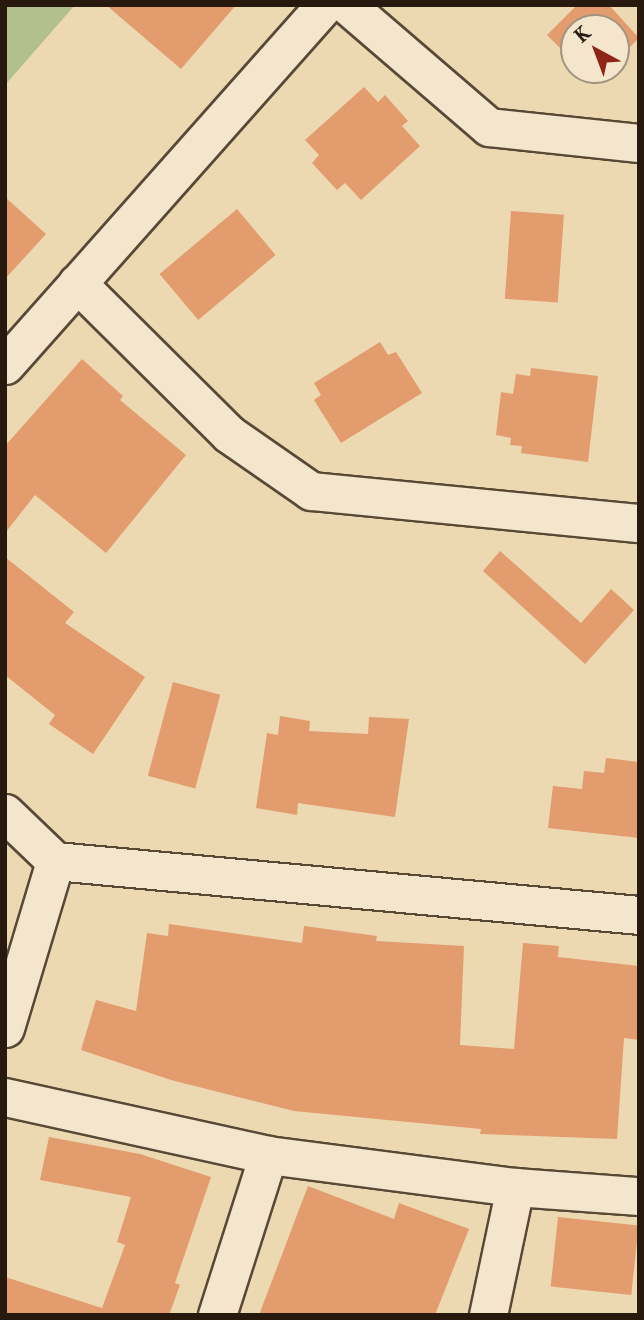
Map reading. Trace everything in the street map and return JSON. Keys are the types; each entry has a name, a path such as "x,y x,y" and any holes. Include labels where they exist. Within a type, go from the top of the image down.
{"street":[{"path":"5,365 325,5"},
{"path":"347,5 489,127 638,142"},
{"path":"77,283 229,435 311,491 639,523"},
{"path":"5,813 55,862 639,915"},
{"path":"5,1028 55,862"},
{"path":"5,1097 268,1155 515,1187 639,1196"},
{"path":"218,1315 268,1155"},
{"path":"488,1315 515,1187"}],"green space":[{"path":"5,5 75,5 5,85"}],"building":[{"path":"106,5 236,5 181,69"},
{"path":"577,5 609,5 617,14 568,14"},
{"path":"560,22 560,48 547,35"},
{"path":"630,28 639,38 630,47"},
{"path":"364,87 378,102 385,95 408,121 402,126 420,146 361,200 345,183 337,190 312,163 319,155 305,140"},
{"path":"5,197 46,234 5,279"},
{"path":"237,209 276,255 198,320 160,274"},
{"path":"511,211 564,215 558,302 505,299"},
{"path":"380,342 388,355 396,352 422,393 341,443 314,400 321,395 314,383"},
{"path":"82,359 123,396 120,400 186,455 106,553 35,495 5,533 5,446"},
{"path":"531,368 598,376 588,462 521,453 522,446 510,445 511,438 496,435 501,392 513,394 516,374 530,376"},
{"path":"500,551 581,623 611,589 634,610 585,664 483,571"},
{"path":"5,557 74,612 65,623 145,677 93,754 49,724 55,715 5,675"},
{"path":"173,682 220,695 195,788 148,776"},
{"path":"280,716 310,721 309,731 368,734 369,717 409,719 395,817 298,803 297,815 256,808 267,733 278,735"},
{"path":"606,758 639,762 639,838 548,828 553,786 582,789 584,771 604,773"},
{"path":"169,924 302,943 304,926 377,936 376,941 464,946 460,1045 514,1049 523,943 559,946 558,957 639,966 639,1040 624,1038 617,1139 480,1134 481,1129 294,1111 171,1080 81,1050 96,1000 136,1011 147,933 168,936"},
{"path":"49,1137 140,1154 211,1177 175,1283 180,1285 169,1315 5,1315 5,1277 102,1308 125,1245 117,1242 131,1197 40,1180"},
{"path":"308,1186 394,1219 399,1203 469,1229 435,1315 259,1315"},
{"path":"558,1217 639,1225 631,1295 551,1287"}]}
